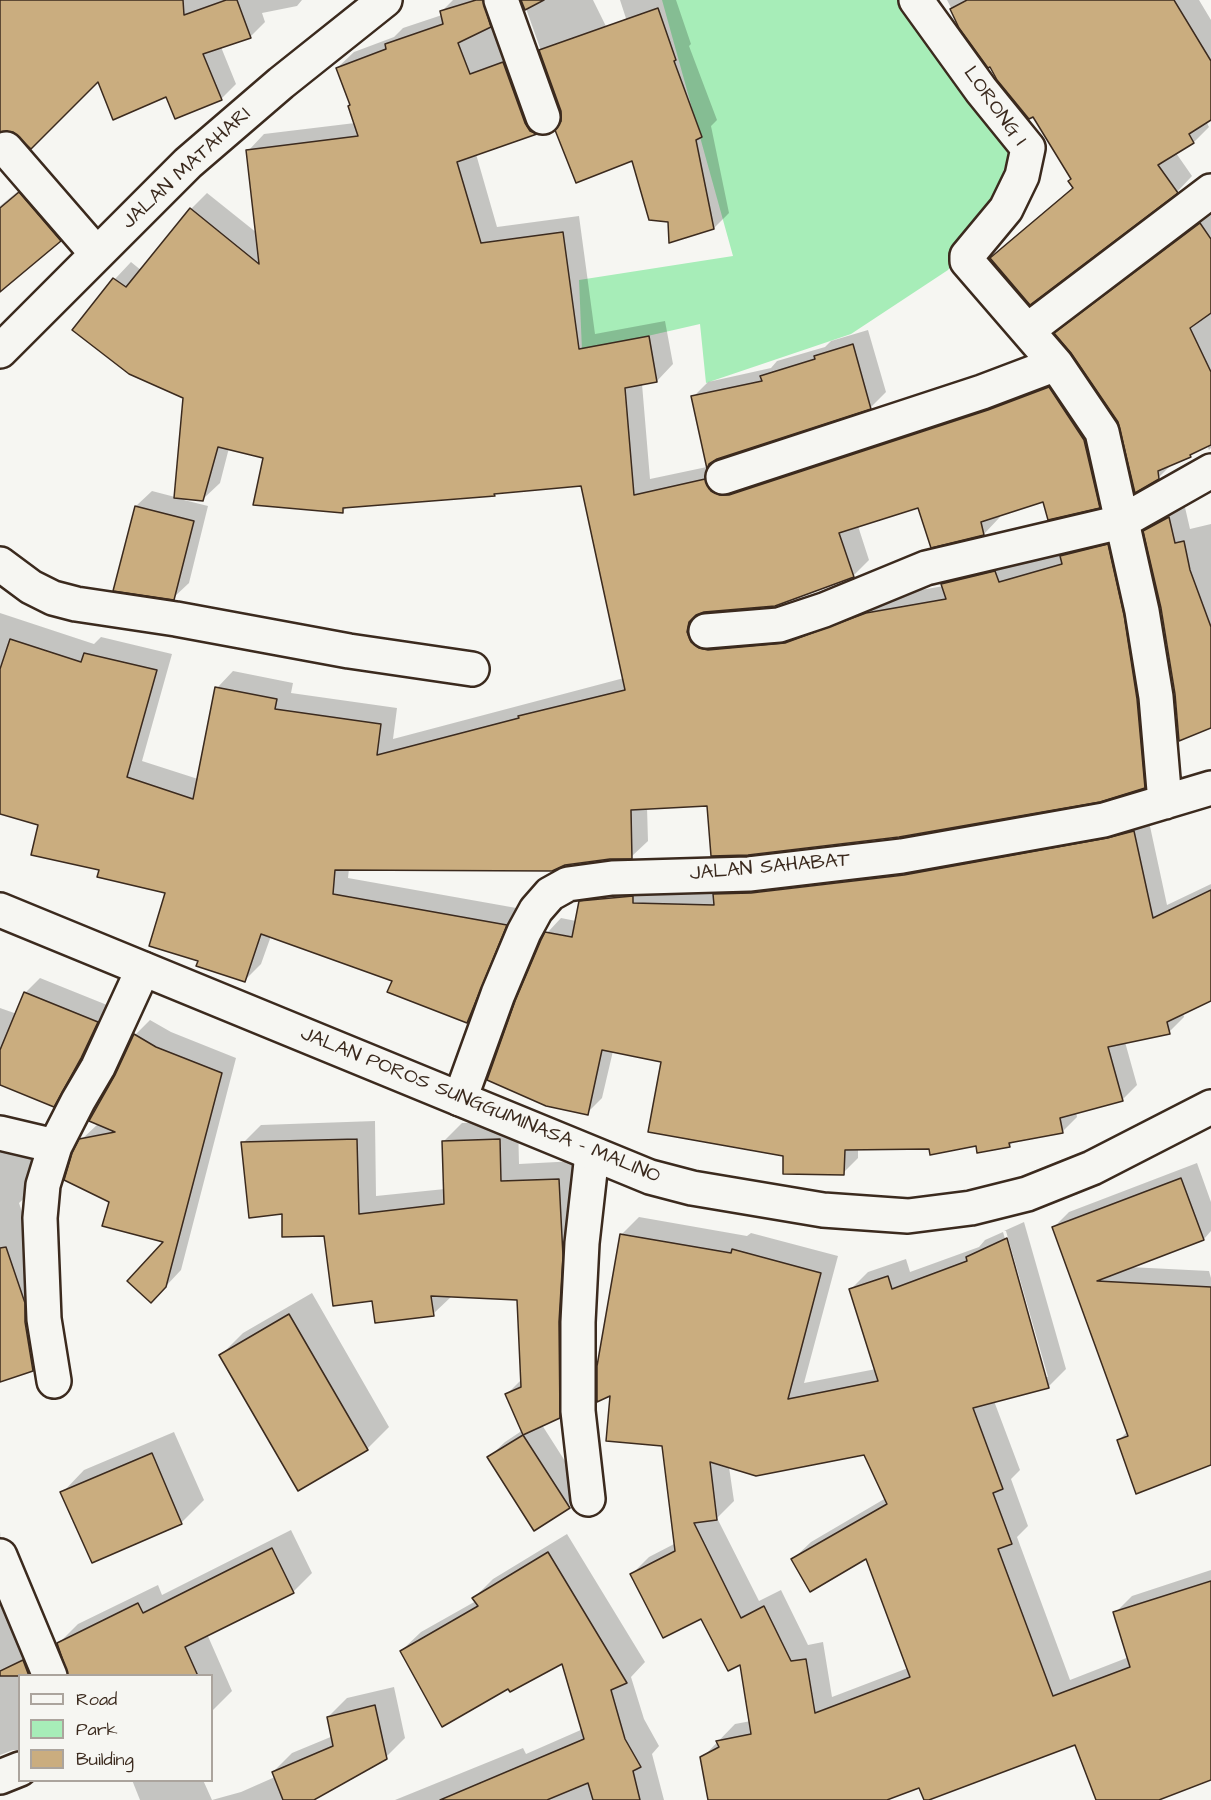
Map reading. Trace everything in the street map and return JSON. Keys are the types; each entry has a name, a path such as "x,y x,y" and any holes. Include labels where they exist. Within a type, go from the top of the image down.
{"street":[{"name":"JALAN MATAHARI","path":"0,351 188,163 280,83 385,0"},
{"path":"501,0 543,117"},
{"name":"LORONG I","path":"931,4 981,90 1028,148 1022,176 1006,209 967,256 966,261 1028,330"},
{"path":"6,149 97,254"},
{"path":"1165,802 1156,697 1142,611 1102,432 1056,364 1028,330 1211,191"},
{"path":"723,477 982,392 1056,364"},
{"path":"706,631 779,625 824,610 926,568 1121,522 1211,471"},
{"path":"0,564 32,587 53,598 76,604 176,619 349,651 472,669"},
{"name":"JALAN SAHABAT","path":"460,1099 498,994 524,932 536,910 550,894 568,884 612,878 749,874 902,856 1104,820 1211,788"},
{"name":"JALAN POROS SUNGGUMINASA - MALINO","path":"0,910 650,1177 692,1188 824,1210 908,1216 971,1208 1027,1194 1092,1168 1211,1107"},
{"path":"54,1382 44,1319 40,1218 43,1185 55,1146 98,1067 143,969"},
{"path":"0,1133 55,1146"},
{"path":"588,1499 578,1411 578,1322 582,1243 592,1154"},
{"path":"1,1561 49,1674"},
{"path":"0,1777 18,1770"}],"green space":[{"path":"662,0 902,0 1012,144 995,197 948,270 851,334 706,383 700,324 582,351 579,280 733,256"}],"building":[{"path":"0,0 183,0 184,15 226,0 237,0 251,38 203,54 222,100 175,119 166,97 113,120 98,82 31,149 13,132 0,132"},
{"path":"483,0 491,27 458,43 470,74 503,62 525,123 530,131 537,134 457,162 481,243 563,232 579,349 649,336 657,382 625,388 634,495 705,479 711,491 720,495 729,495 988,410 1049,387 1084,440 1100,508 1048,520 1043,502 981,522 984,535 931,548 918,508 839,533 854,577 775,606 704,612 696,615 689,622 687,632 691,642 699,648 708,650 785,643 866,613 946,599 941,584 995,571 999,582 1062,564 1060,556 1108,544 1124,615 1137,699 1145,788 1100,802 899,837 748,855 711,856 707,806 631,810 632,859 610,859 565,865 552,871 335,870 333,894 507,925 467,1023 387,992 392,981 261,934 245,982 196,966 198,961 149,946 165,893 97,877 99,870 31,855 38,825 0,814 0,669 10,639 81,662 84,653 157,670 127,777 193,799 215,687 277,699 275,709 381,724 377,755 519,718 518,716 625,690 581,486 494,494 495,496 343,508 343,513 253,505 263,458 218,447 203,501 174,498 183,398 129,374 72,330 113,278 126,287 190,208 259,264 246,150 358,136 348,106 350,105 336,68 386,49 385,44 443,24 440,11"},
{"path":"521,0 544,0 525,10"},
{"path":"967,0 1174,0 1211,61 1211,120 1189,134 1194,143 1158,165 1178,193 1030,305 990,258 1073,188 1068,181 1071,179 1033,117 1029,119 959,28 950,9"},
{"path":"658,8 676,60 674,61 702,137 696,140 714,229 669,243 668,222 649,220 632,161 576,183 555,130 561,121 561,111 539,50"},
{"path":"19,192 61,241 0,292 0,208"},
{"path":"1200,223 1211,239 1211,313 1190,328 1211,372 1211,445 1190,455 1191,457 1158,471 1159,479 1135,493 1118,422 1071,353 1054,333"},
{"path":"853,344 871,409 717,459 709,464 707,469 691,396 762,381 760,376 815,359 814,356"},
{"path":"135,506 194,521 174,600 113,591"},
{"path":"1169,517 1175,543 1184,541 1190,570 1211,627 1211,728 1179,741 1175,694 1161,608 1143,531"},
{"path":"1134,831 1153,918 1211,890 1211,1001 1167,1022 1170,1034 1108,1047 1123,1101 1060,1118 1063,1133 1009,1143 1010,1147 977,1153 976,1146 930,1155 929,1149 845,1150 844,1175 783,1174 783,1156 648,1132 661,1062 602,1050 588,1115 546,1106 487,1080 515,1001 545,932 572,937 579,901 633,896 633,903 714,905 713,894 751,893 904,875 1107,838"},
{"path":"24,992 98,1022 54,1107 0,1085 0,1050"},
{"path":"134,1034 156,1047 222,1073 166,1287 151,1303 127,1281 163,1242 102,1226 109,1202 64,1180 79,1139 115,1132 89,1121 115,1075"},
{"path":"357,1139 359,1214 444,1204 442,1141 500,1139 501,1181 559,1179 563,1256 559,1322 560,1418 523,1435 505,1394 521,1387 517,1300 431,1296 434,1316 375,1323 372,1301 333,1306 324,1236 282,1237 282,1214 249,1218 241,1142"},
{"path":"1181,1178 1204,1240 1097,1281 1211,1287 1211,1465 1136,1494 1117,1440 1128,1436 1052,1227"},
{"path":"620,1234 731,1253 732,1249 821,1273 788,1399 878,1381 849,1289 888,1276 892,1289 967,1261 966,1257 1007,1238 1049,1388 973,1408 1003,1489 993,1493 1012,1544 998,1549 1053,1696 1130,1667 1113,1612 1211,1581 1211,1780 1159,1800 1096,1800 1075,1745 929,1800 924,1800 919,1788 887,1800 708,1800 700,1757 719,1747 716,1741 751,1734 740,1665 728,1671 701,1619 663,1638 630,1574 675,1551 662,1446 606,1441 610,1396 597,1402 597,1366","holes":["864,1455 887,1504 791,1559 810,1592 866,1559 910,1677 815,1713 806,1659 791,1661 764,1606 741,1618 694,1523 717,1520 710,1462 756,1476"]},
{"path":"6,1247 25,1303 25,1322 33,1371 0,1382 0,1248"},
{"path":"289,1314 368,1450 298,1491 219,1355"},
{"path":"523,1435 570,1508 534,1531 487,1457"},
{"path":"152,1453 182,1524 92,1563 60,1492"},
{"path":"272,1548 294,1593 185,1647 197,1674 67,1674 57,1643 138,1603 143,1613"},
{"path":"548,1552 627,1683 611,1690 625,1739 641,1767 633,1771 640,1800 593,1800 588,1783 547,1800 440,1800 584,1739 562,1664 510,1692 508,1689 442,1727 400,1651 478,1606 472,1598"},
{"path":"23,1660 28,1674 0,1676 0,1671"},
{"path":"375,1705 387,1759 314,1800 283,1800 272,1772 333,1746 327,1717"}]}
